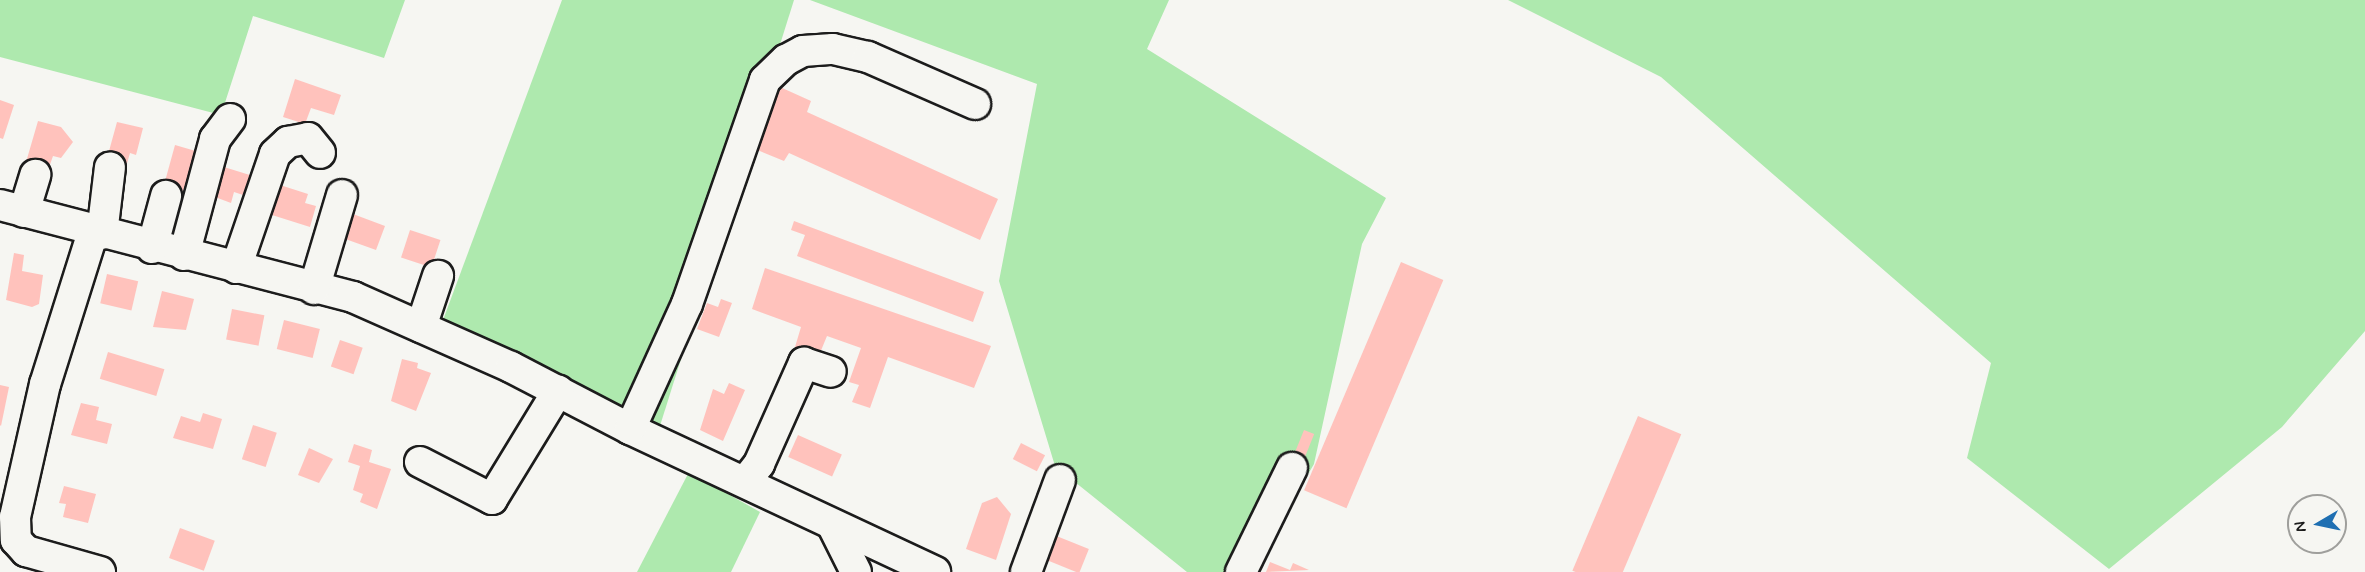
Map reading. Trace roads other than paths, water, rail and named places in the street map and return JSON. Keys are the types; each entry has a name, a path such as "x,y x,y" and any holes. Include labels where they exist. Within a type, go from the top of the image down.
{"street":[{"path":"630,429 687,304 765,80 786,60 803,51 833,49 868,57 975,104"},
{"path":"184,255 215,139 230,119"},
{"path":"236,268 275,154 288,142 308,138 320,153"},
{"path":"100,572 26,550 16,540 15,517 45,384 98,233 110,167"},
{"path":"35,175 12,216 98,233 353,297 558,391 630,429 935,572"},
{"path":"314,289 342,195"},
{"path":"152,248 166,196"},
{"path":"421,327 438,276"},
{"path":"745,482 759,464 804,363 831,372"},
{"path":"420,462 492,499 558,391"},
{"path":"1241,572 1292,468"},
{"path":"1026,572 1060,480"},
{"path":"833,526 856,572"}]}
